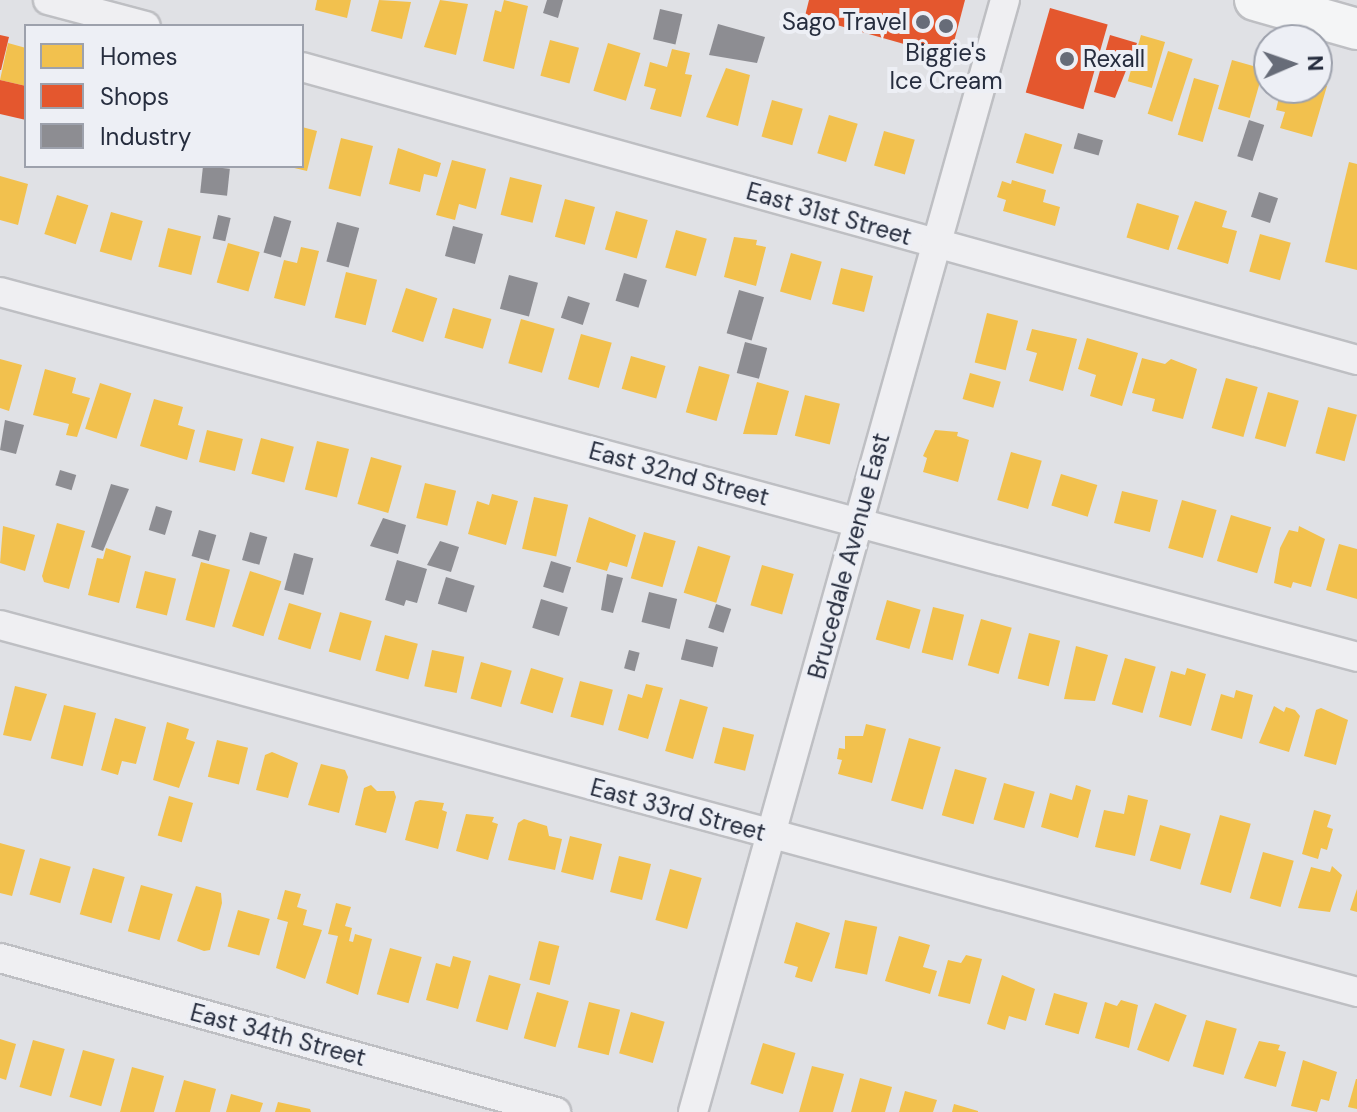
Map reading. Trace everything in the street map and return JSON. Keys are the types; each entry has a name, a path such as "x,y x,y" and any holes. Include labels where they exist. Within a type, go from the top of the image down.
{"main road":[{"path":"1255,0 1357,29"}],"street":[{"path":"48,0 138,24"},
{"name":"Brucedale Avenue East","path":"693,1112 934,243 1005,0"},
{"name":"East 31st Street","path":"304,68 1357,360"},
{"name":"East 32nd Street","path":"0,292 1357,657"},
{"name":"East 33rd Street","path":"0,625 1357,992"},
{"name":"East 34th Street","path":"0,958 556,1112"}],"building: Homes":[{"path":"317,0 351,0 347,18 315,10"},
{"path":"379,0 411,2 402,39 371,31"},
{"path":"440,0 468,4 456,55 424,47"},
{"path":"504,0 528,6 514,69 483,61 495,10 501,12"},
{"path":"1141,35 1165,42 1152,88 1128,81"},
{"path":"550,40 579,48 569,84 540,76"},
{"path":"8,43 24,47 24,86 0,80"},
{"path":"608,43 641,53 626,101 593,91"},
{"path":"672,49 690,53 685,74 692,75 681,117 650,109 656,89 644,86 650,62 667,67"},
{"path":"1168,51 1193,59 1172,122 1148,114"},
{"path":"1232,60 1253,66 1254,104 1250,118 1218,109"},
{"path":"726,68 750,75 738,126 706,117"},
{"path":"1194,78 1219,85 1203,142 1178,135"},
{"path":"772,100 803,109 792,145 762,137"},
{"path":"1277,104 1322,104 1312,137 1280,128 1285,112 1276,110"},
{"path":"829,115 858,124 846,162 817,153"},
{"path":"304,128 317,131 307,171 294,168 304,168"},
{"path":"884,131 915,140 905,174 874,166"},
{"path":"1025,133 1062,144 1053,174 1016,163"},
{"path":"341,138 373,146 360,196 328,188"},
{"path":"398,148 441,163 437,177 424,174 420,192 389,184"},
{"path":"452,160 486,169 476,209 459,204 455,220 436,215"},
{"path":"1349,162 1357,164 1357,270 1325,262"},
{"path":"0,176 28,184 18,225 0,220"},
{"path":"510,177 542,185 533,223 501,215"},
{"path":"1012,180 1046,190 1043,202 1060,207 1055,226 1003,211 1006,200 997,197 1002,181 1011,184"},
{"path":"57,195 88,205 76,244 44,234"},
{"path":"565,199 595,207 585,245 555,237"},
{"path":"1195,201 1227,211 1222,227 1237,231 1228,264 1177,249"},
{"path":"1137,203 1179,216 1169,250 1126,237"},
{"path":"616,211 648,220 637,259 605,249"},
{"path":"111,212 143,221 131,261 100,251"},
{"path":"168,228 201,236 191,275 158,267"},
{"path":"676,230 707,239 696,276 665,267"},
{"path":"1260,234 1291,243 1280,280 1249,271"},
{"path":"734,237 757,240 756,245 766,247 756,286 724,277"},
{"path":"228,243 260,252 248,292 217,282"},
{"path":"301,247 319,251 305,306 274,298 284,260 297,263"},
{"path":"791,253 822,262 811,300 780,291"},
{"path":"841,268 873,276 864,312 832,304"},
{"path":"346,272 377,280 366,325 335,318"},
{"path":"406,288 437,298 423,342 392,332"},
{"path":"453,308 491,319 483,349 444,338"},
{"path":"987,313 1018,321 1006,370 975,362"},
{"path":"521,319 555,329 542,373 508,363"},
{"path":"1032,329 1077,339 1063,391 1029,381 1037,353 1026,350"},
{"path":"581,334 612,343 599,388 568,379"},
{"path":"1087,338 1138,353 1122,406 1090,396 1096,375 1078,369"},
{"path":"631,356 666,366 656,399 622,389"},
{"path":"1142,358 1165,364 1171,359 1197,369 1183,419 1152,411 1155,399 1132,393"},
{"path":"0,359 22,365 9,411 0,408"},
{"path":"699,366 730,375 717,421 686,412"},
{"path":"45,369 76,378 72,393 90,398 77,437 66,435 69,424 33,415"},
{"path":"970,373 1001,382 993,408 963,399"},
{"path":"1226,378 1258,387 1243,437 1212,428"},
{"path":"757,382 789,391 777,435 743,434"},
{"path":"100,383 131,393 117,439 85,429"},
{"path":"1268,392 1299,401 1286,447 1255,438"},
{"path":"805,395 840,404 830,444 795,436"},
{"path":"154,399 183,407 178,425 195,430 187,460 140,446"},
{"path":"1328,407 1357,415 1345,461 1316,453"},
{"path":"207,430 243,439 235,471 199,462"},
{"path":"935,430 958,432 957,436 969,440 958,482 923,472 927,458 923,456"},
{"path":"261,438 294,447 284,483 251,474"},
{"path":"317,441 349,449 337,497 305,490"},
{"path":"1011,452 1042,461 1028,509 997,500"},
{"path":"371,457 402,466 388,513 357,504"},
{"path":"1061,474 1097,485 1088,517 1051,506"},
{"path":"425,483 456,491 447,526 416,518"},
{"path":"1122,491 1158,500 1150,532 1114,523"},
{"path":"492,494 518,501 506,545 468,534 477,501 489,505"},
{"path":"534,497 568,505 556,557 522,549"},
{"path":"1182,500 1217,510 1203,558 1168,548"},
{"path":"1231,515 1271,527 1257,573 1217,561"},
{"path":"589,517 636,535 627,567 610,562 607,571 576,562"},
{"path":"57,523 85,531 69,589 44,582 42,576"},
{"path":"3,526 35,535 25,571 0,563"},
{"path":"1299,526 1325,539 1311,587 1293,582 1291,588 1274,583 1280,548 1289,530 1298,532"},
{"path":"644,532 676,541 662,587 631,578"},
{"path":"1339,544 1357,549 1357,599 1326,590"},
{"path":"698,546 731,556 716,603 684,593"},
{"path":"106,548 131,556 119,603 88,595 97,558 103,559"},
{"path":"201,562 230,570 214,628 185,620"},
{"path":"762,565 794,574 782,614 750,605"},
{"path":"145,571 176,579 167,616 136,608"},
{"path":"250,571 281,581 263,636 232,626"},
{"path":"887,600 921,610 909,649 876,639"},
{"path":"289,603 322,613 310,649 278,639"},
{"path":"933,607 964,615 953,660 922,653"},
{"path":"340,612 372,621 360,661 329,651"},
{"path":"981,619 1012,628 999,674 968,665"},
{"path":"1029,633 1060,641 1049,686 1018,679"},
{"path":"385,635 418,644 408,680 375,671"},
{"path":"1076,646 1108,655 1095,701 1064,699"},
{"path":"432,650 464,657 457,693 424,686"},
{"path":"1125,658 1156,667 1143,713 1112,704"},
{"path":"481,662 512,671 501,707 471,699"},
{"path":"531,668 564,678 553,713 520,703"},
{"path":"1187,668 1206,674 1191,726 1159,717 1171,671 1185,675"},
{"path":"580,681 613,690 603,726 570,717"},
{"path":"646,684 663,688 648,739 618,730 628,694 642,698"},
{"path":"15,686 47,694 31,741 3,735"},
{"path":"1236,690 1253,695 1242,739 1211,730 1221,694 1234,698"},
{"path":"680,699 708,707 693,759 665,751"},
{"path":"64,705 96,713 83,766 51,758"},
{"path":"1274,706 1284,712 1286,707 1295,710 1300,716 1289,752 1259,743"},
{"path":"1321,708 1348,720 1336,765 1304,756 1316,710"},
{"path":"115,718 146,727 136,764 122,761 118,775 101,770"},
{"path":"167,722 189,729 186,739 195,742 179,788 153,780"},
{"path":"866,724 886,729 872,783 838,774 842,760 837,759 839,748 845,749 845,736 863,736"},
{"path":"723,727 754,735 745,771 714,763"},
{"path":"909,738 941,747 923,810 891,800"},
{"path":"217,740 248,748 239,785 208,777"},
{"path":"272,752 298,763 288,798 256,790 265,755"},
{"path":"321,764 345,770 348,777 339,813 308,805"},
{"path":"955,769 987,778 973,824 942,815"},
{"path":"1004,783 1035,792 1024,828 994,820"},
{"path":"371,785 377,791 394,791 396,797 386,833 355,825 364,788"},
{"path":"1076,785 1091,790 1078,838 1041,827 1050,793 1072,800"},
{"path":"1128,795 1148,800 1135,856 1095,847 1104,810 1124,814"},
{"path":"169,796 193,803 182,842 158,835"},
{"path":"415,802 444,803 442,810 447,812 438,849 405,840"},
{"path":"1314,810 1331,815 1327,827 1333,829 1327,850 1321,848 1318,859 1302,854"},
{"path":"466,814 494,817 492,822 498,824 488,860 456,851"},
{"path":"1220,815 1251,824 1231,893 1200,884"},
{"path":"524,819 547,826 549,836 562,839 555,870 508,860 518,823"},
{"path":"1160,825 1191,834 1181,869 1150,861"},
{"path":"570,836 602,844 593,880 561,872"},
{"path":"0,843 25,850 12,896 0,893"},
{"path":"1263,852 1294,861 1281,907 1250,898"},
{"path":"619,856 651,864 642,900 610,892"},
{"path":"40,858 71,867 60,903 30,895"},
{"path":"1332,866 1342,875 1330,912 1298,908 1311,867 1330,872"},
{"path":"93,868 125,877 111,923 80,914"},
{"path":"670,869 702,878 687,929 655,920"},
{"path":"141,885 173,894 159,940 128,931"},
{"path":"196,886 221,893 222,903 210,950 204,951 177,941"},
{"path":"1357,889 1357,912 1350,910"},
{"path":"285,890 301,894 297,907 307,910 303,925 322,930 305,979 276,968 288,922 277,919"},
{"path":"336,903 351,907 345,926 352,928 349,941 353,942 355,934 372,939 358,995 326,983 338,936 328,934"},
{"path":"238,910 270,919 259,956 228,947"},
{"path":"845,920 877,927 867,975 835,968"},
{"path":"796,922 830,933 812,982 795,977 798,967 784,963"},
{"path":"899,936 930,945 923,967 937,971 930,994 885,981"},
{"path":"539,941 559,946 550,985 529,980"},
{"path":"390,948 422,957 408,1003 377,994"},
{"path":"966,955 982,959 970,1004 938,996 948,960 961,963"},
{"path":"453,956 471,961 458,1009 426,1000 436,963 450,967"},
{"path":"489,975 521,984 507,1030 476,1021"},
{"path":"1002,975 1035,989 1026,1021 1009,1016 1005,1030 987,1024"},
{"path":"537,992 569,1001 555,1047 524,1038"},
{"path":"1054,993 1088,1003 1079,1034 1045,1025"},
{"path":"1121,1000 1138,1005 1129,1048 1095,1038 1105,1002 1117,1006"},
{"path":"589,1002 620,1010 609,1055 578,1048"},
{"path":"1155,1003 1187,1015 1169,1062 1137,1050"},
{"path":"631,1012 665,1022 653,1063 619,1053"},
{"path":"1206,1020 1237,1029 1224,1075 1193,1066"},
{"path":"0,1039 16,1044 6,1080 0,1078"},
{"path":"33,1040 65,1049 51,1096 19,1087"},
{"path":"1259,1041 1280,1045 1278,1050 1286,1052 1276,1087 1244,1078"},
{"path":"763,1043 796,1053 783,1094 750,1084"},
{"path":"83,1050 115,1059 101,1106 69,1097"},
{"path":"1303,1060 1337,1072 1329,1101 1321,1099 1317,1112 1291,1106"},
{"path":"812,1066 844,1074 833,1112 799,1112"},
{"path":"132,1067 164,1076 154,1112 120,1112"},
{"path":"860,1078 892,1087 885,1112 851,1112"},
{"path":"1357,1079 1357,1109 1348,1107"},
{"path":"184,1080 216,1089 210,1112 175,1112"},
{"path":"905,1091 937,1100 933,1112 899,1112"},
{"path":"231,1094 263,1103 260,1112 226,1112"},
{"path":"278,1102 310,1109 311,1112 275,1112"},
{"path":"954,1104 978,1111 978,1112 952,1112"}],"building: Shops":[{"path":"809,0 965,0 950,57 805,16"},
{"name":"Rexall","path":"1050,8 1108,25 1083,109 1026,93"},
{"path":"0,35 9,37 1,70 0,70"},
{"path":"1110,35 1137,43 1115,98 1094,92"},
{"path":"0,80 24,86 24,120 0,114"}],"building: Industry":[{"path":"547,0 563,0 558,18 543,13"},
{"path":"660,9 682,14 675,44 653,39"},
{"path":"718,24 765,37 757,63 709,55"},
{"path":"1249,120 1264,125 1252,161 1237,156"},
{"path":"1078,133 1103,140 1099,156 1074,148"},
{"path":"203,168 230,169 227,196 200,193"},
{"path":"1259,192 1278,198 1270,223 1251,217"},
{"path":"218,215 231,218 225,241 213,238"},
{"path":"274,216 291,221 281,257 264,253"},
{"path":"337,222 359,228 349,268 326,262"},
{"path":"453,226 483,234 475,264 445,256"},
{"path":"624,273 647,280 638,308 616,301"},
{"path":"509,275 538,283 529,317 500,309"},
{"path":"739,290 764,297 752,340 727,333"},
{"path":"568,296 590,303 583,325 561,318"},
{"path":"745,342 767,348 759,379 737,373"},
{"path":"5,420 24,425 16,454 0,450"},
{"path":"60,470 76,475 72,490 55,485"},
{"path":"111,484 129,489 103,551 91,547"},
{"path":"156,506 172,511 165,535 149,530"},
{"path":"383,518 406,525 398,554 370,546"},
{"path":"199,530 216,535 209,561 192,556"},
{"path":"250,532 267,537 259,565 242,560"},
{"path":"440,541 459,547 451,572 427,565"},
{"path":"294,553 313,558 303,595 284,590"},
{"path":"397,560 427,569 417,603 406,600 404,606 385,600"},
{"path":"551,561 571,567 563,593 543,587"},
{"path":"607,574 623,578 613,613 601,610"},
{"path":"446,577 475,586 467,613 438,604"},
{"path":"649,592 677,599 670,629 642,622"},
{"path":"541,599 568,607 559,636 532,628"},
{"path":"716,604 731,609 723,633 708,628"},
{"path":"686,639 718,647 713,667 681,659"},
{"path":"629,650 640,653 635,671 624,668"}],"place":[{"name":"Sago Travel","path":"923,22"},
{"name":"Biggie's Ice Cream","path":"946,26"},
{"name":"Rexall","path":"1067,59"}]}
